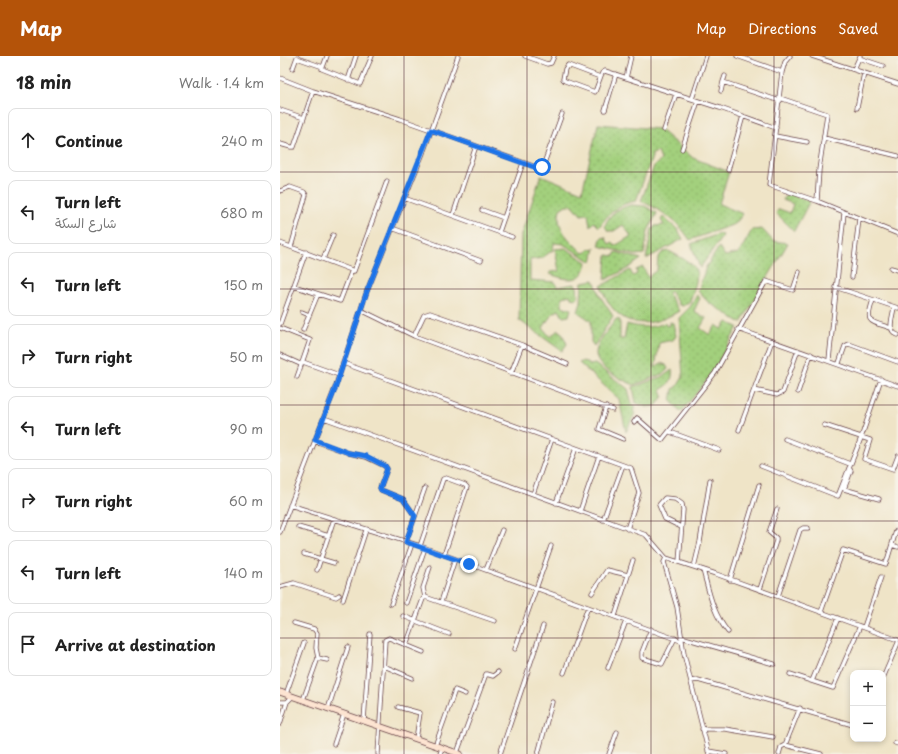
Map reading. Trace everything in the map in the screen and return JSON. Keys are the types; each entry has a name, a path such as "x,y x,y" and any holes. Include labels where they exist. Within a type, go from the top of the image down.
{"main road":[{"path":"280,692 416,739 435,746 441,751 458,754"}],"street":[{"path":"320,74 327,56"},
{"path":"348,80 356,56"},
{"path":"293,68 297,57 348,80 361,83 372,56"},
{"path":"280,532 302,479 361,310 458,56"},
{"path":"525,56 547,64 551,63 554,56"},
{"path":"626,78 631,56"},
{"path":"692,99 706,56"},
{"path":"737,56 782,72"},
{"path":"790,56 785,62 782,72 770,185 817,201 898,234"},
{"path":"812,56 819,57 898,84"},
{"path":"854,69 860,57 883,66"},
{"path":"600,77 568,65 565,69 563,79 594,92 597,90 600,77 604,71 744,116 776,128"},
{"path":"857,108 864,73"},
{"path":"605,110 616,74"},
{"path":"721,91 725,76"},
{"path":"280,78 313,91 539,168 543,166 562,114"},
{"path":"723,82 826,113 827,117 819,170 817,201"},
{"path":"280,144 294,147 313,91"},
{"path":"664,130 676,94"},
{"path":"682,149 698,101"},
{"path":"280,110 304,118"},
{"path":"728,170 744,116"},
{"path":"775,136 807,142"},
{"path":"824,138 898,156"},
{"path":"452,215 476,146"},
{"path":"499,232 523,163"},
{"path":"280,243 352,270 356,270 386,181"},
{"path":"280,191 290,187 304,192 306,195 290,247"},
{"path":"404,198 512,237"},
{"path":"482,210 504,218"},
{"path":"829,360 835,287 844,213"},
{"path":"852,277 859,219"},
{"path":"392,228 481,261"},
{"path":"323,259 333,235"},
{"path":"280,324 306,252"},
{"path":"891,268 898,270"},
{"path":"294,286 340,301 352,270"},
{"path":"634,422 637,418 662,440 670,432 715,373 738,329 766,281 793,290 799,272"},
{"path":"835,287 896,308 891,328 893,333 898,335"},
{"path":"303,330 318,294"},
{"path":"873,300 868,315 869,318 873,322 891,328"},
{"path":"361,310 414,336 613,410"},
{"path":"302,312 309,315"},
{"path":"414,336 424,316 428,313 522,345 566,364"},
{"path":"280,328 310,340 297,377"},
{"path":"738,329 839,363 898,386"},
{"path":"739,430 772,341"},
{"path":"839,363 845,346 849,344 898,362"},
{"path":"511,373 522,345"},
{"path":"754,390 777,395 783,392 798,350"},
{"path":"798,392 811,354"},
{"path":"280,355 300,364 303,362 338,374"},
{"path":"343,363 599,456 633,470 640,493 627,528"},
{"path":"761,466 838,496 861,438 881,379"},
{"path":"606,407 599,429 623,439"},
{"path":"324,418 627,528 650,538 666,558 760,589 898,640"},
{"path":"824,425 870,440 864,459 893,468 898,456"},
{"path":"670,432 719,450"},
{"path":"533,494 552,439"},
{"path":"785,439 849,466"},
{"path":"315,440 349,453 366,456 385,466 387,469 380,488 381,490 403,499 415,516"},
{"path":"556,503 576,448"},
{"path":"580,511 599,456"},
{"path":"603,520 622,465"},
{"path":"849,466 850,471 844,489 879,498"},
{"path":"420,546 443,479 448,478 467,487 444,555"},
{"path":"694,567 700,542 710,480"},
{"path":"730,580 759,485"},
{"path":"406,542 425,488"},
{"path":"679,562 681,527 682,504 675,499 665,498 659,504 665,519 681,527"},
{"path":"290,505 420,546 675,638 774,664"},
{"path":"760,589 776,541 776,538 769,532 777,509"},
{"path":"317,570 334,519"},
{"path":"298,527 329,536"},
{"path":"778,596 800,530 803,528 808,528"},
{"path":"343,600 366,530"},
{"path":"486,570 502,530"},
{"path":"821,612 843,550 886,564 896,531"},
{"path":"391,604 412,544"},
{"path":"892,545 898,547"},
{"path":"515,649 552,546"},
{"path":"406,603 425,548"},
{"path":"304,554 334,563"},
{"path":"666,558 664,562 677,607 681,639 709,753 726,754"},
{"path":"440,602 455,559"},
{"path":"614,616 633,560"},
{"path":"406,645 425,597 423,588 430,567"},
{"path":"592,593 607,570 628,575"},
{"path":"703,570 712,603 721,624 728,632"},
{"path":"790,674 833,688 862,626 881,577"},
{"path":"280,587 293,583 336,597 339,595"},
{"path":"425,597 495,621"},
{"path":"564,673 588,607"},
{"path":"403,616 449,634"},
{"path":"812,681 838,618"},
{"path":"608,668 626,621"},
{"path":"294,623 316,630 318,658 303,700"},
{"path":"500,754 543,626"},
{"path":"651,630 641,655 642,658 662,664 675,638"},
{"path":"364,721 370,634"},
{"path":"378,754 386,639 423,652"},
{"path":"286,694 304,643"},
{"path":"886,671 898,643"},
{"path":"328,709 348,647"},
{"path":"318,658 327,660"},
{"path":"384,666 412,678"},
{"path":"458,754 486,674 493,676 498,672"},
{"path":"691,682 698,680 800,708 850,724"},
{"path":"435,746 455,690 465,694"},
{"path":"280,724 287,702 293,696"},
{"path":"280,702 287,702"},
{"path":"538,754 552,702"},
{"path":"398,707 420,713 416,739"},
{"path":"779,754 781,747 785,745 800,708"},
{"path":"334,744 344,714"},
{"path":"702,729 725,729 773,737"},
{"path":"609,754 618,732"},
{"path":"785,745 821,754"}],"green space":[{"path":"598,124 659,129 693,158 729,172 719,204 743,214 735,224 690,240 674,221 641,201 654,166 661,160 658,152 652,154 636,201 624,204 614,210 606,217 599,227 594,222 590,226 588,214 581,215 573,205 566,205 560,209 559,216 561,228 568,238 583,253 587,252 589,249 595,248 592,262 563,244 554,243 553,250 542,258 530,260 530,280 555,282 557,287 574,284 577,286 578,297 575,299 571,298 570,295 562,297 562,306 571,309 569,316 563,317 559,310 552,314 543,328 550,337 558,330 562,333 567,344 562,351 519,320 521,235 541,175 582,192"},
{"path":"787,193 810,201 794,231 776,213 779,209 790,213 793,204 783,200"},
{"path":"631,205 645,206 657,213 648,231 644,254 635,255 599,246 601,238 605,237 609,244 613,242 615,246 631,236 623,225 614,231 608,231 605,226 612,214"},
{"path":"663,217 677,229 683,239 646,259 652,229 655,226 664,225 661,220"},
{"path":"762,229 773,241 788,243 741,323 708,302 698,291 706,267 719,247 725,256 739,253 752,230"},
{"path":"719,234 723,235 700,268 691,244"},
{"path":"565,248 587,262 582,274 573,279 562,278 550,274 550,272 559,271 555,249"},
{"path":"669,251 687,261 696,269 696,281 690,301 683,306 679,305 670,291 668,293 679,311 654,322 643,323 622,317 614,310 601,286 630,270 633,276 637,274 636,270 643,267 648,277 657,270 658,257 663,252"},
{"path":"616,252 641,259 627,269 605,280 607,255 614,256"},
{"path":"594,280 600,296 613,316 594,346 591,342 591,321 578,312 581,302 582,282"},
{"path":"697,295 700,298 694,311 706,318 700,328 710,335 716,325 722,329 727,322 738,327 712,374 681,412 671,401 673,389 677,387 683,377 679,318 690,307"},
{"path":"616,319 620,320 620,339 624,339 627,324 646,327 665,323 666,326 670,325 670,322 673,323 676,336 673,340 659,343 655,368 661,363 666,365 668,369 663,374 634,385 615,376 602,366 596,355 598,344"},
{"path":"583,361 590,365 595,364 628,389 632,404 635,408 633,411 635,413 626,432 619,399 579,363"},
{"path":"672,370 670,382 661,389 663,396 656,406 646,407 636,403 633,387 662,377"}],"route":[{"path":"469,564 406,542 415,516 411,513 403,499 381,490 380,488 387,469 385,466 366,456 349,453 315,440 334,392 367,291 418,166 431,130 537,168 542,167"}]}
